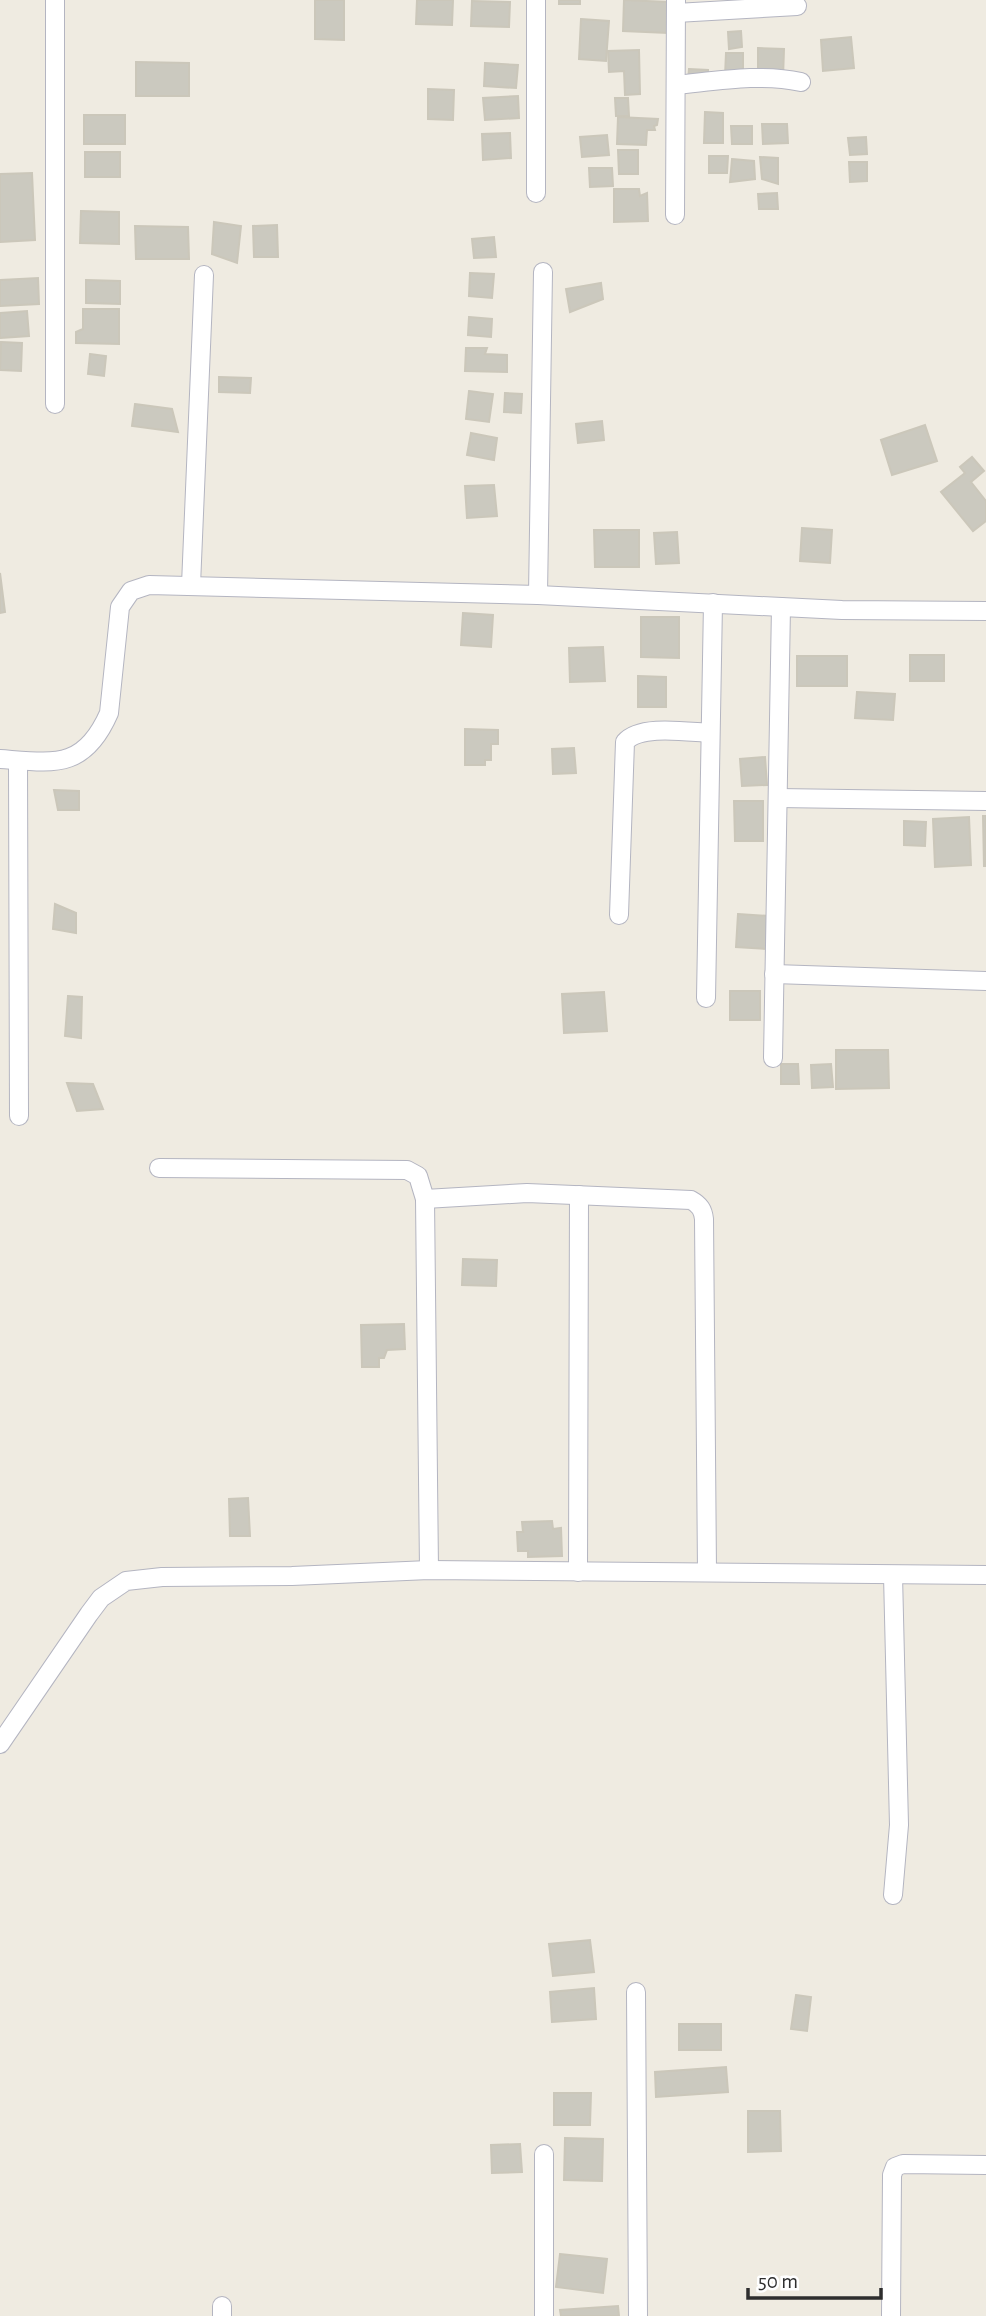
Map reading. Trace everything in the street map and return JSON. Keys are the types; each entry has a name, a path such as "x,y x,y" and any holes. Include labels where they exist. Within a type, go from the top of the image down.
{"street":[{"path":"55,0 55,404"},
{"path":"536,0 536,193"},
{"path":"675,215 676,7 797,6"},
{"path":"676,85 758,77 801,82"},
{"path":"538,595 543,272"},
{"path":"191,585 204,275"},
{"path":"19,1116 9,760 57,760 73,757 85,751 104,726 110,713 120,607 131,591 149,585 191,585 538,595 842,610 986,611"},
{"path":"706,998 713,603"},
{"path":"773,1058 781,607"},
{"path":"619,915 625,742 634,734 645,731 710,733"},
{"path":"778,798 986,801"},
{"path":"774,974 986,981"},
{"path":"159,1168 407,1170 418,1176 425,1199 429,1570"},
{"path":"425,1199 503,1193 691,1200 698,1204 703,1212 707,1572"},
{"path":"578,1572 579,1195"},
{"path":"0,1744 95,1606 126,1581 162,1577 292,1576 429,1570 986,1575"},
{"path":"893,1575 900,1825 893,1895"},
{"path":"636,1992 638,2316"},
{"path":"544,2154 544,2316"},
{"path":"891,2316 893,2171 903,2164 986,2165"}],"building":[{"path":"315,0 344,0 344,40 315,39"},
{"path":"417,0 453,0 452,25 416,24"},
{"path":"559,0 580,0 580,4 559,4"},
{"path":"624,0 669,2 668,33 623,31"},
{"path":"472,1 510,2 509,27 471,26"},
{"path":"581,19 609,21 606,61 579,59"},
{"path":"741,31 742,47 729,49 728,32"},
{"path":"851,37 854,68 823,71 821,40"},
{"path":"758,48 784,49 783,78 758,77"},
{"path":"639,50 640,94 625,95 624,71 609,72 608,51"},
{"path":"726,53 743,53 743,76 725,76"},
{"path":"136,62 189,63 189,96 136,96"},
{"path":"485,63 518,65 516,88 484,86"},
{"path":"689,69 708,70 708,82 688,81"},
{"path":"428,89 454,90 453,120 428,119"},
{"path":"518,96 519,118 485,120 483,98"},
{"path":"615,98 628,98 629,116 616,116"},
{"path":"705,112 723,113 723,143 704,143"},
{"path":"84,115 125,115 125,144 84,144"},
{"path":"618,117 658,119 655,130 647,130 646,145 617,144"},
{"path":"762,124 787,124 788,143 763,144"},
{"path":"731,126 752,126 752,144 732,144"},
{"path":"510,133 511,158 483,160 482,134"},
{"path":"607,135 609,155 582,157 580,137"},
{"path":"866,137 867,154 850,155 848,138"},
{"path":"618,150 638,150 638,174 619,174"},
{"path":"85,152 120,152 120,177 85,177"},
{"path":"709,156 728,156 727,173 709,173"},
{"path":"760,157 778,158 778,184 762,179"},
{"path":"732,159 754,161 755,179 730,182"},
{"path":"849,162 867,162 867,181 850,182"},
{"path":"589,168 612,168 613,186 590,187"},
{"path":"32,173 35,240 0,242 0,174"},
{"path":"614,189 639,189 640,196 647,193 648,221 614,222"},
{"path":"777,193 778,209 759,209 758,194"},
{"path":"81,211 119,212 119,244 80,243"},
{"path":"214,222 241,226 237,263 212,254"},
{"path":"277,225 278,257 254,257 253,226"},
{"path":"135,226 188,227 189,259 136,259"},
{"path":"494,237 496,257 474,258 472,239"},
{"path":"470,273 494,274 492,298 469,296"},
{"path":"38,278 39,304 0,306 0,280"},
{"path":"86,280 120,281 120,304 86,303"},
{"path":"601,283 603,299 570,312 566,289"},
{"path":"83,309 119,309 119,344 76,343 76,332 83,329"},
{"path":"27,311 29,336 0,338 0,313"},
{"path":"469,317 492,319 491,337 468,335"},
{"path":"1,342 22,343 21,371 0,370"},
{"path":"466,348 487,348 485,354 507,355 507,372 465,371"},
{"path":"90,354 106,356 104,376 88,374"},
{"path":"219,377 251,378 250,393 219,392"},
{"path":"469,391 493,394 489,422 466,419"},
{"path":"505,393 522,394 521,413 504,412"},
{"path":"135,404 172,409 178,432 132,426"},
{"path":"602,421 604,440 578,443 576,424"},
{"path":"925,425 937,461 892,475 881,440"},
{"path":"471,433 497,438 494,460 467,455"},
{"path":"972,457 984,471 971,482 986,501 986,521 973,531 941,492 965,473 960,467"},
{"path":"494,485 497,516 467,518 465,486"},
{"path":"802,528 832,530 830,563 800,561"},
{"path":"594,530 639,530 639,567 595,567"},
{"path":"677,532 679,563 656,564 654,533"},
{"path":"0,573 5,612 0,613"},
{"path":"463,613 493,615 491,647 461,645"},
{"path":"641,617 679,617 679,658 641,657"},
{"path":"603,647 605,681 570,682 569,648"},
{"path":"910,655 944,655 944,681 910,681"},
{"path":"797,656 847,656 847,686 797,686"},
{"path":"638,676 666,677 666,707 638,707"},
{"path":"857,692 895,694 893,720 855,718"},
{"path":"465,729 498,730 498,744 491,744 491,760 485,760 485,765 465,765"},
{"path":"574,748 576,773 553,774 552,749"},
{"path":"765,757 767,785 742,786 740,759"},
{"path":"54,790 79,791 79,810 58,810"},
{"path":"734,801 763,801 763,841 735,841"},
{"path":"983,816 986,816 986,866 984,866"},
{"path":"969,817 971,865 935,867 933,819"},
{"path":"904,821 926,822 925,846 904,845"},
{"path":"55,904 76,913 76,933 53,929"},
{"path":"738,914 769,916 767,949 736,947"},
{"path":"730,991 760,991 760,1020 730,1020"},
{"path":"604,992 607,1031 564,1033 562,994"},
{"path":"68,996 82,997 81,1038 65,1036"},
{"path":"836,1050 888,1050 889,1088 836,1089"},
{"path":"781,1064 798,1064 799,1084 781,1084"},
{"path":"831,1064 833,1087 812,1088 811,1065"},
{"path":"67,1083 93,1084 103,1109 77,1111"},
{"path":"463,1259 497,1260 496,1286 462,1285"},
{"path":"404,1324 405,1349 387,1350 384,1358 379,1358 379,1367 362,1367 361,1325"},
{"path":"248,1498 250,1536 230,1536 229,1499"},
{"path":"552,1521 553,1529 561,1528 562,1556 528,1557 528,1551 518,1551 517,1532 523,1532 522,1522"},
{"path":"590,1940 594,1972 553,1976 549,1944"},
{"path":"594,1988 596,2019 552,2022 550,1992"},
{"path":"796,1995 811,1997 807,2031 791,2029"},
{"path":"679,2024 721,2024 721,2050 679,2050"},
{"path":"726,2067 728,2092 656,2097 655,2072"},
{"path":"554,2093 591,2093 590,2125 554,2125"},
{"path":"748,2111 780,2111 781,2151 748,2152"},
{"path":"565,2138 603,2139 602,2181 564,2180"},
{"path":"520,2144 522,2172 492,2173 491,2145"},
{"path":"560,2254 607,2259 603,2293 556,2287"},
{"path":"618,2306 619,2316 561,2316 560,2310"}]}
